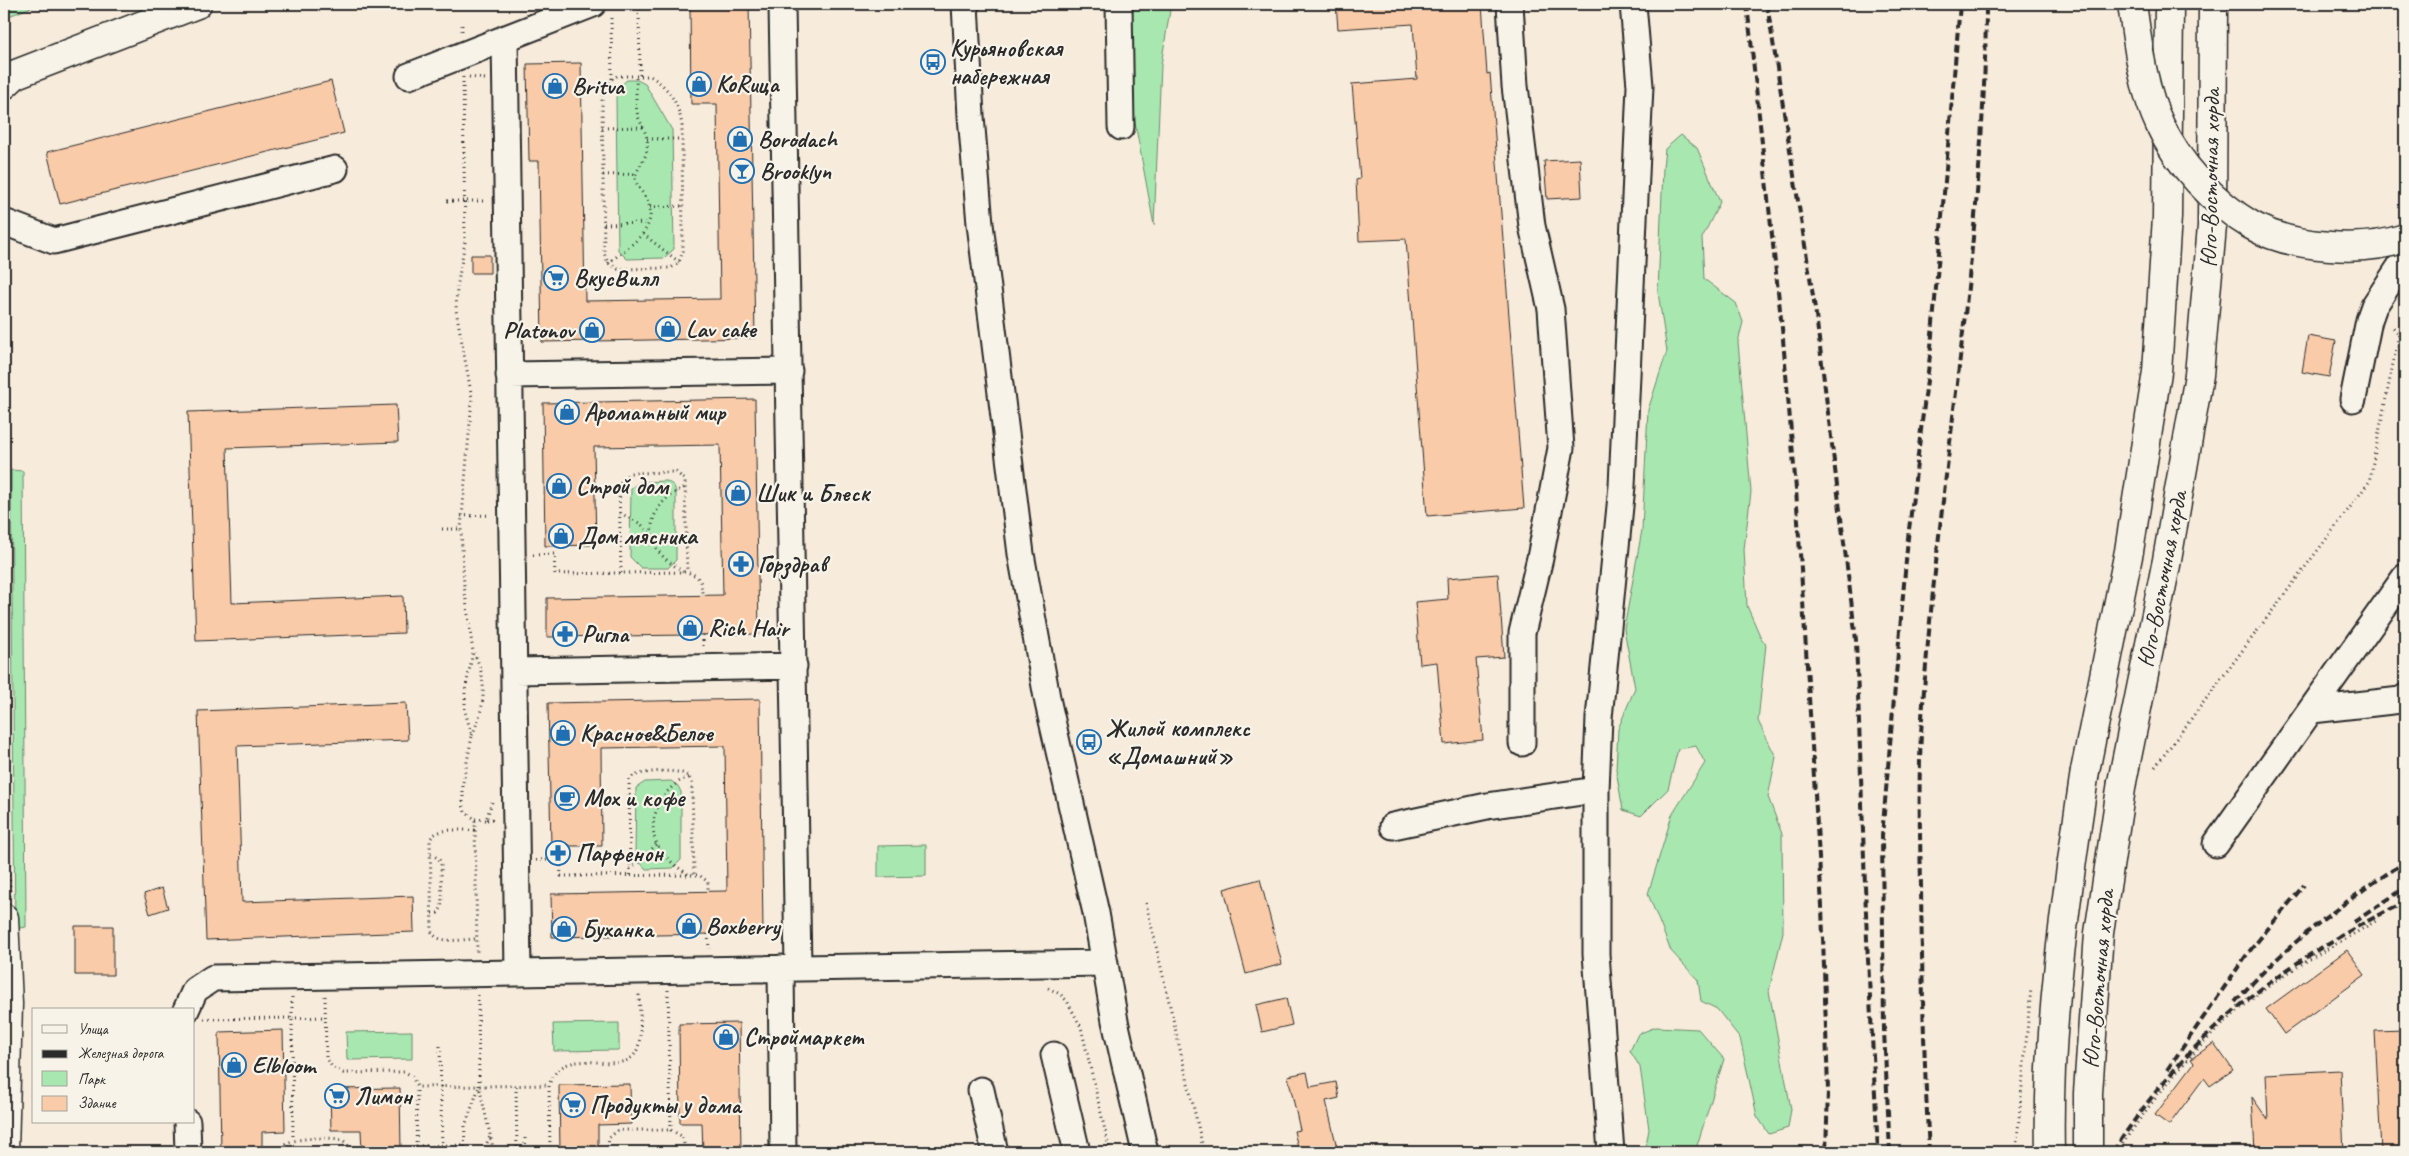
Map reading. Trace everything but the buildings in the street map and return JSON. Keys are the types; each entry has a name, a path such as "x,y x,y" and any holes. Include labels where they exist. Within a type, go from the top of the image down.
{"main road":[{"path":"4,85 16,74 197,4"},
{"path":"2132,4 2140,63 2160,126 2185,165 2212,196 2251,226 2295,241 2344,248 2390,243 2405,238"},
{"name":"Юго-Восточная хорда","path":"2050,1152 2048,1092 2061,927 2085,771 2129,551 2157,372 2167,217 2169,4"},
{"name":"Юго-Восточная хорда","path":"2088,1152 2088,1094 2099,933 2122,782 2167,560 2199,375 2212,226 2213,4"},
{"path":"4,918 8,1004 4,1152"}],"street":[{"path":"782,4 794,666 789,968 783,1152"},
{"path":"965,4 971,116 980,224 1021,554 1048,703 1096,913 1115,1021 1145,1152"},
{"path":"1119,4 1121,127"},
{"path":"1510,4 1515,86 1532,226 1551,309 1560,448 1540,558 1522,633 1522,743"},
{"path":"1611,1152 1596,954 1596,790 1599,718 1624,446 1640,86 1634,4"},
{"path":"409,76 505,38 602,8"},
{"path":"505,38 518,973"},
{"path":"4,222 54,241 335,168"},
{"path":"2353,399 2365,336 2374,306 2405,259"},
{"path":"509,376 789,371"},
{"path":"2216,844 2405,577"},
{"path":"514,671 794,666"},
{"path":"2312,710 2401,700 2405,697"},
{"path":"1393,826 1487,806 1596,790"},
{"path":"194,1008 195,990 213,978 1105,963"},
{"path":"1054,1055 1076,1152"},
{"path":"981,1090 996,1152"},
{"path":"187,1124 188,1152"}],"path":[{"path":"608,263 644,234 649,223 650,207 638,186 636,174 645,160 647,139 636,105 639,4"},
{"path":"602,8 612,79"},
{"path":"462,25 465,242 457,288 456,310 472,398 461,529 464,585 473,652 482,673 484,689 481,713 472,736 462,793 465,812 475,820 486,820"},
{"path":"618,76 638,76 650,76 657,80 672,97 680,117 682,139 683,251 679,262 666,269 618,270 608,263 604,253 603,92 612,79 618,76"},
{"path":"602,128 644,127"},
{"path":"647,139 682,139"},
{"path":"603,174 636,174"},
{"path":"447,201 507,200"},
{"path":"650,207 683,206"},
{"path":"604,224 649,223"},
{"path":"644,234 679,262"},
{"path":"2155,767 2369,482 2399,334 2374,306"},
{"path":"620,573 619,486 630,473 676,472 685,480 686,487 685,572"},
{"path":"652,536 653,518 661,502 675,491 686,487"},
{"path":"620,514 641,524 652,536 662,556 685,572 699,578 702,584 702,595"},
{"path":"461,516 512,515"},
{"path":"442,529 461,529"},
{"path":"554,554 555,574 685,572"},
{"path":"472,736 465,711 465,691 473,652"},
{"path":"630,875 629,780 638,773 679,772 689,777 692,783 694,874"},
{"path":"689,777 673,786 662,798 654,820 657,842 674,864 689,874"},
{"path":"475,820 479,1086 492,1134 494,1152"},
{"path":"476,830 435,832 430,840 432,932 437,939 477,939"},
{"path":"630,868 645,857 657,842"},
{"path":"431,854 441,864 442,907 438,913 431,913"},
{"path":"551,860 560,860 561,876 694,874 705,879 708,891"},
{"path":"1146,903 1204,1152"},
{"path":"2120,1148 2137,1122 2181,1068 2213,1034 2248,1003 2299,966 2379,920"},
{"path":"668,970 671,1130"},
{"path":"550,1152 549,1085 552,1075 566,1063 628,1060 638,1049 638,971"},
{"path":"1048,988 1060,994 1067,1001 1081,1027 1110,1152"},
{"path":"2016,1152 2030,988"},
{"path":"195,1015 292,1018 326,1017 326,1057 337,1070 343,1073 405,1072 412,1076 417,1087 416,1152"},
{"path":"292,1018 293,1140"},
{"path":"440,1046 442,1152"},
{"path":"417,1087 549,1085"},
{"path":"464,1152 465,1126 479,1086"},
{"path":"516,1086 517,1152"},
{"path":"607,1152 609,1138 618,1130 671,1130 683,1137 685,1152"},
{"path":"483,1152 492,1134"},
{"path":"525,1138 525,1152"},
{"path":"280,1152 283,1145 293,1140 338,1139 347,1144 352,1152"},
{"path":"416,1146 463,1145"}],"green space":[{"path":"4,4 39,4 4,18"},
{"path":"1129,4 1171,4 1161,65 1154,225 1131,101"},
{"path":"627,80 637,80 645,84 672,130 674,249 664,258 627,259 618,250 616,98 619,87"},
{"path":"1681,135 1697,148 1720,202 1702,238 1704,279 1736,303 1743,322 1738,342 1751,492 1744,549 1747,606 1761,638 1766,644 1758,721 1776,757 1768,797 1782,834 1783,932 1769,991 1791,1109 1788,1128 1769,1134 1757,1116 1740,1038 1717,1009 1701,1001 1698,980 1671,951 1648,894 1672,815 1705,763 1696,746 1678,749 1668,789 1641,816 1623,810 1616,770 1618,729 1635,688 1624,629 1642,530 1648,410 1667,351 1658,292 1663,168 1665,149"},
{"path":"11,470 23,471 26,927 15,929"},
{"path":"667,481 674,486 676,492 676,560 668,568 641,568 630,557 631,488 640,482"},
{"path":"671,781 678,786 681,792 681,860 673,868 646,869 635,857 636,788 645,782"},
{"path":"926,845 926,876 878,877 878,846"},
{"path":"619,1023 619,1050 554,1051 553,1024"},
{"path":"1656,1027 1698,1029 1724,1059 1695,1152 1645,1152 1649,1129 1640,1067 1630,1051 1638,1034"},
{"path":"412,1031 412,1059 347,1060 346,1032"},
{"path":"630,1148 664,1148 669,1152 625,1152"}],"railway":[{"path":"1747,4 1782,328 1796,489 1822,906 1828,1090 1826,1152"},
{"path":"1767,4 1816,315 1856,640 1867,940 1878,1152"},
{"path":"1890,1152 1884,1031 1882,836 1908,538 1931,347 1960,4"},
{"path":"1929,1152 1922,953 1920,802 1922,718 1929,629 1970,272 1978,183 1984,94 1986,4"},
{"path":"2235,1002 2274,962 2315,926 2405,862"},
{"path":"2167,1070 2248,953 2304,885"},
{"path":"2354,922 2405,888"},
{"path":"2113,1152 2142,1110 2173,1071 2241,1005 2317,950 2405,902"}],"place":[{"name":"Курьяновская набережная","path":"933,62"},
{"name":"КоRица","path":"699,84"},
{"name":"Britva","path":"555,86"},
{"name":"Borodach","path":"740,139"},
{"name":"Brooklyn","path":"742,171"},
{"name":"ВкусВилл","path":"556,278"},
{"name":"Lav cake","path":"668,329"},
{"name":"Platonov","path":"592,330"},
{"name":"Ароматный мир","path":"567,412"},
{"name":"Строй дом","path":"559,486"},
{"name":"Шик и Блеск","path":"738,493"},
{"name":"Дом мясника","path":"561,536"},
{"name":"Горздрав","path":"741,564"},
{"name":"Rich Hair","path":"690,628"},
{"name":"Ригла","path":"565,634"},
{"name":"Красное&Белое","path":"563,733"},
{"name":"Жилой комплекс «Домашний»","path":"1089,742"},
{"name":"Мох и кофе","path":"567,798"},
{"name":"Парфенон","path":"558,853"},
{"name":"Boxberry","path":"689,926"},
{"name":"Буханка","path":"564,929"},
{"name":"Строймаркет","path":"726,1037"},
{"name":"Elbloom","path":"234,1065"},
{"name":"Лимон","path":"337,1096"},
{"name":"Продукты у дома","path":"573,1105"}]}
